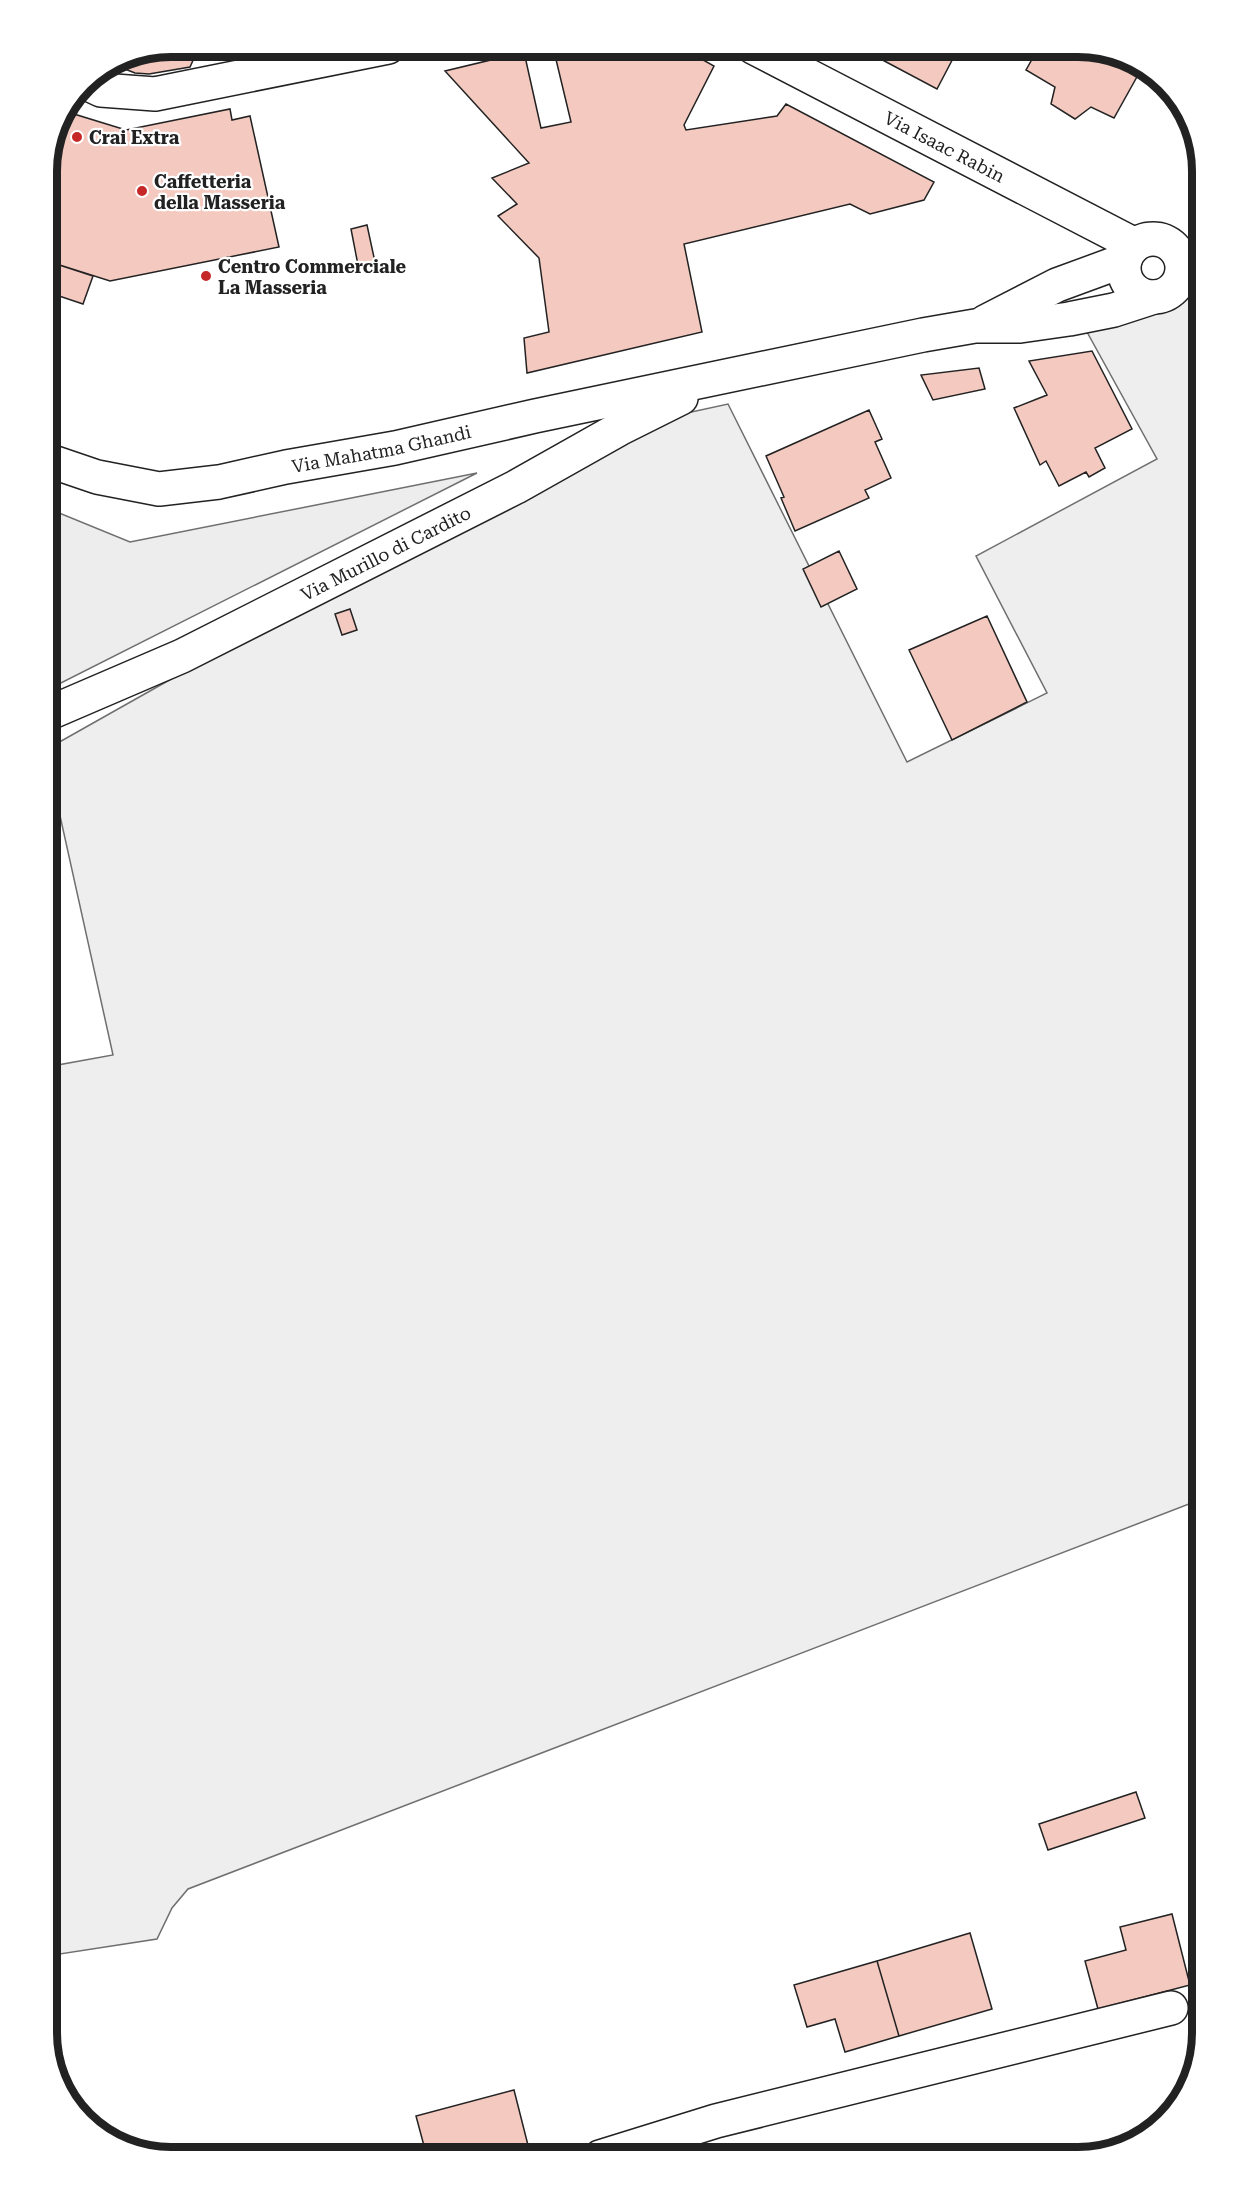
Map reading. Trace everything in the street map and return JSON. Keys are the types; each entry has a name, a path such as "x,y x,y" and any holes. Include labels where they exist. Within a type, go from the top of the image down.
{"street":[{"path":"94,87 101,90 155,94 335,57"},
{"name":"Via Isaac Rabin","path":"771,57 1130,252"},
{"path":"975,326 1130,252 1152,239 1192,248"},
{"path":"1130,252 1124,269 1130,286 1137,292 1162,294 1181,276 1180,258 1169,244"},
{"path":"717,380 818,356 975,326 1020,326 1114,310 1192,282"},
{"name":"Via Mahatma Ghandi","path":"57,463 97,477 159,489 219,482 286,467 395,448 535,416 717,380"},
{"name":"Via Murillo di Cardito","path":"57,710 182,656 516,487 619,429 717,380"},
{"path":"632,2147 716,2121 1171,2008"}],"shaded area":[{"path":"1192,292 1192,1503 188,1889 172,1908 157,1939 57,1954 57,1065 113,1055 57,802 57,743 212,656 673,416 728,404 907,762 1047,693 976,556 1157,459 1087,332 1090,326"},
{"path":"477,473 57,685 57,512 130,542"}],"building":[{"path":"194,57 190,67 149,74 135,73 122,68 148,59"},
{"path":"503,57 525,57 541,128 571,122 555,57 698,57 714,66 684,125 686,130 777,116 786,104 934,182 924,200 870,214 850,204 684,244 702,332 527,373 524,338 549,332 539,258 498,216 517,204 492,178 529,163 445,71"},
{"path":"877,57 954,57 937,89"},
{"path":"1033,57 1086,57 1115,63 1138,74 1114,118 1091,107 1075,119 1051,104 1055,87 1026,70"},
{"path":"230,109 232,120 250,116 279,247 110,281 57,264 57,163 61,141 69,120 72,114 126,130"},
{"path":"367,225 375,262 358,265 351,229"},
{"path":"57,264 93,276 83,304 57,295"},
{"path":"1092,351 1132,429 1095,448 1105,468 1089,477 1086,472 1059,486 1046,461 1040,465 1014,408 1047,395 1029,361"},
{"path":"979,368 985,389 933,400 921,375"},
{"path":"869,410 882,439 875,442 891,478 865,490 869,498 795,531 781,498 784,497 766,456"},
{"path":"839,551 857,589 821,607 803,569"},
{"path":"350,609 357,630 342,635 335,614"},
{"path":"987,616 1027,702 952,740 909,650"},
{"path":"1136,1792 1145,1818 1048,1850 1039,1824"},
{"path":"1172,1914 1190,1985 1098,2009 1085,1961 1126,1950 1120,1927"},
{"path":"970,1933 992,2009 899,2036 877,1961"},
{"path":"877,1961 899,2036 845,2052 835,2019 807,2027 794,1985"},
{"path":"514,2090 528,2147 424,2147 416,2116"}],"place":[{"name":"Crai Extra","path":"77,137"},
{"name":"Caffetteria della Masseria","path":"142,191"},
{"name":"Centro Commerciale La Masseria","path":"206,276"}]}
